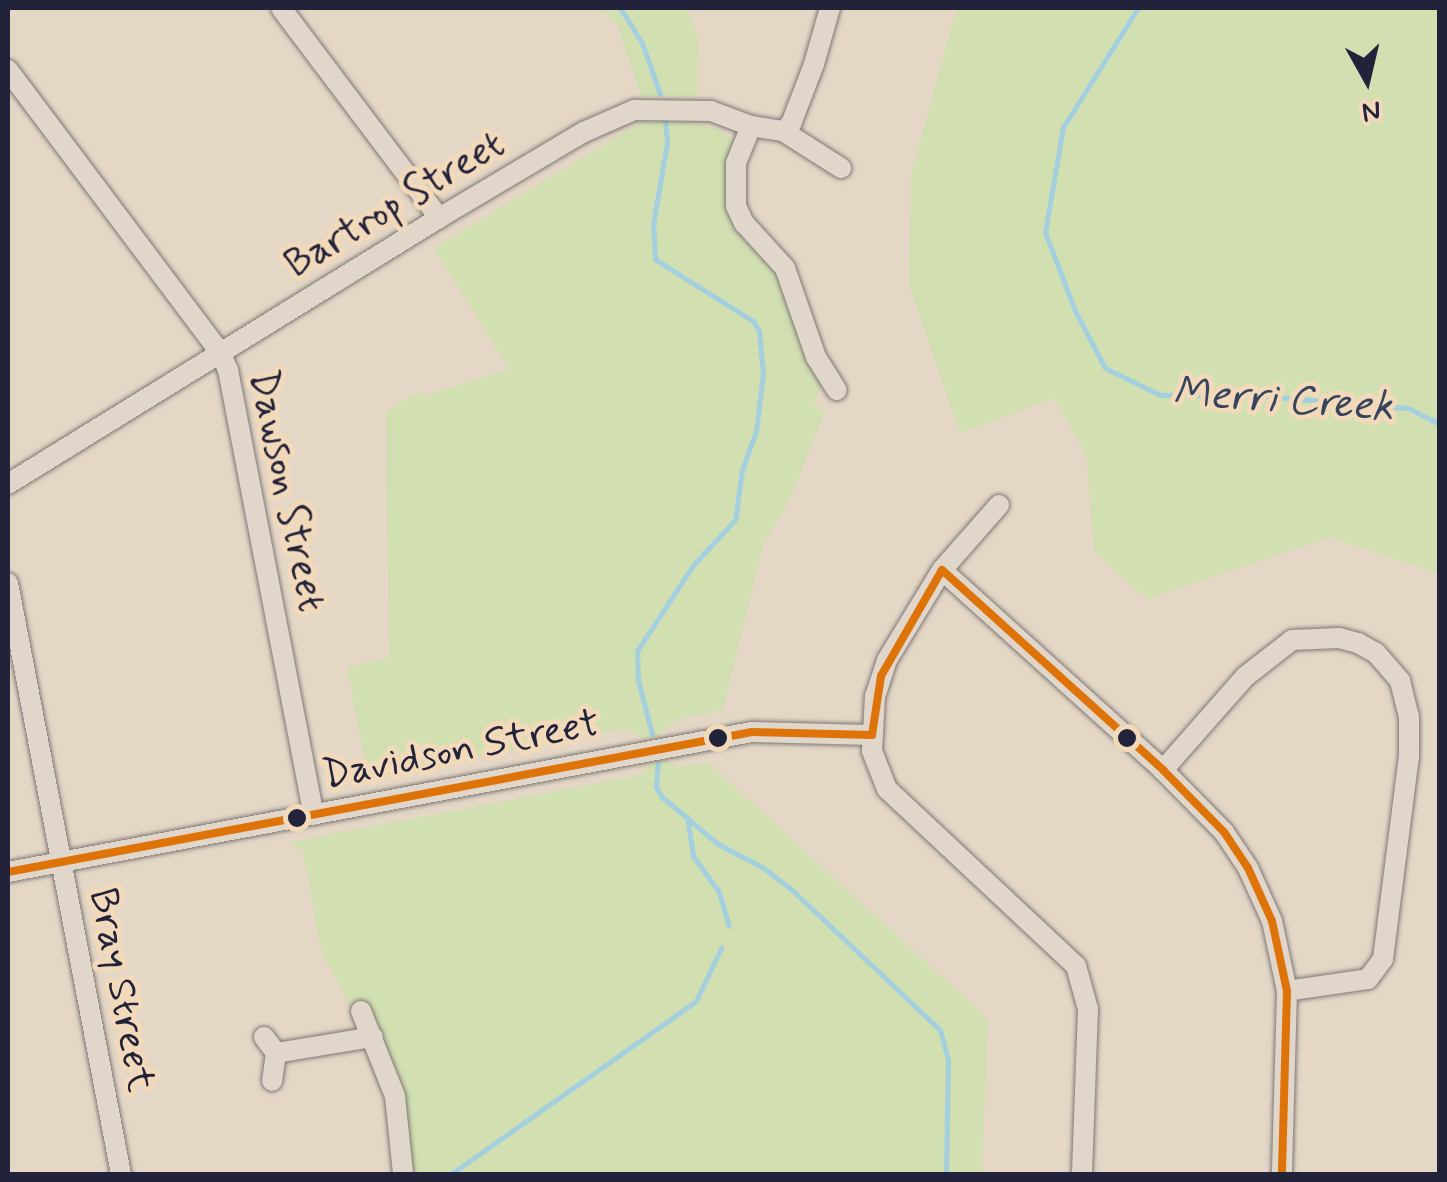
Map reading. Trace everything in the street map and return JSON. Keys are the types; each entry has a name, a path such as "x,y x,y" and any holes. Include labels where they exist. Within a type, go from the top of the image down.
{"street":[{"path":"281,8 439,218"},
{"path":"783,132 791,124 814,64 830,8"},
{"name":"Dawson Street","path":"8,70 220,352 234,387 314,814"},
{"name":"Bartrop Street","path":"8,484 439,218 584,132 634,110 711,111 751,126 783,132 840,168"},
{"path":"751,126 736,163 736,206 744,223 785,268 816,357 837,390"},
{"path":"999,505 942,570 881,676 872,736 874,762 886,790 1076,966 1088,1008 1082,1174"},
{"path":"942,570 1163,770 1224,832 1248,868 1272,921 1287,991 1282,1174"},
{"name":"Bray Street","path":"8,583 121,1174"},
{"path":"1163,770 1246,676 1292,640 1339,638 1358,644 1376,653 1400,681 1410,716 1409,756 1383,959 1368,980 1287,991"},
{"name":"Davidson Street","path":"8,872 752,732 872,736"},
{"path":"361,1011 395,1096 403,1174"},
{"path":"272,1081 270,1045 373,1038"}],"green space":[{"path":"598,8 687,8 698,39 697,96 641,96 617,24"},
{"path":"957,8 1439,8 1439,574 1330,537 1147,599 1094,551 1086,454 1054,398 960,433 909,284 911,175"},
{"path":"680,120 715,128 737,141 727,181 774,261 823,383 813,403 825,411 791,496 762,548 723,710 677,719 658,737 643,739 625,729 368,779 347,667 389,658 386,411 420,391 424,396 509,369 434,248 640,123"},
{"path":"667,760 678,767 713,762 712,766 988,1019 982,1174 410,1174 406,1134 352,1009 322,953 303,852 291,842 630,777 643,774 649,764"}],"waterway":[{"path":"620,8 642,43 660,94"},
{"name":"Merri Creek","path":"1138,8 1063,127 1045,232 1075,311 1105,368 1160,395 1262,396 1408,408 1440,424"},
{"path":"652,734 638,680 637,651 694,564 735,520 742,470 756,431 763,374 759,331 753,321 655,259 653,225 667,142 665,121"},
{"path":"658,763 656,787 662,797 718,844 762,867 791,889 940,1030 948,1060 946,1174"},
{"path":"687,817 693,856 719,892 729,926"},
{"path":"451,1174 696,1001 721,948"}],"transit line":[{"path":"942,570 1163,770 1224,832 1248,868 1272,921 1287,991 1282,1174"},
{"path":"872,735 881,676 942,570"},
{"path":"8,872 752,732 872,735"}]}
